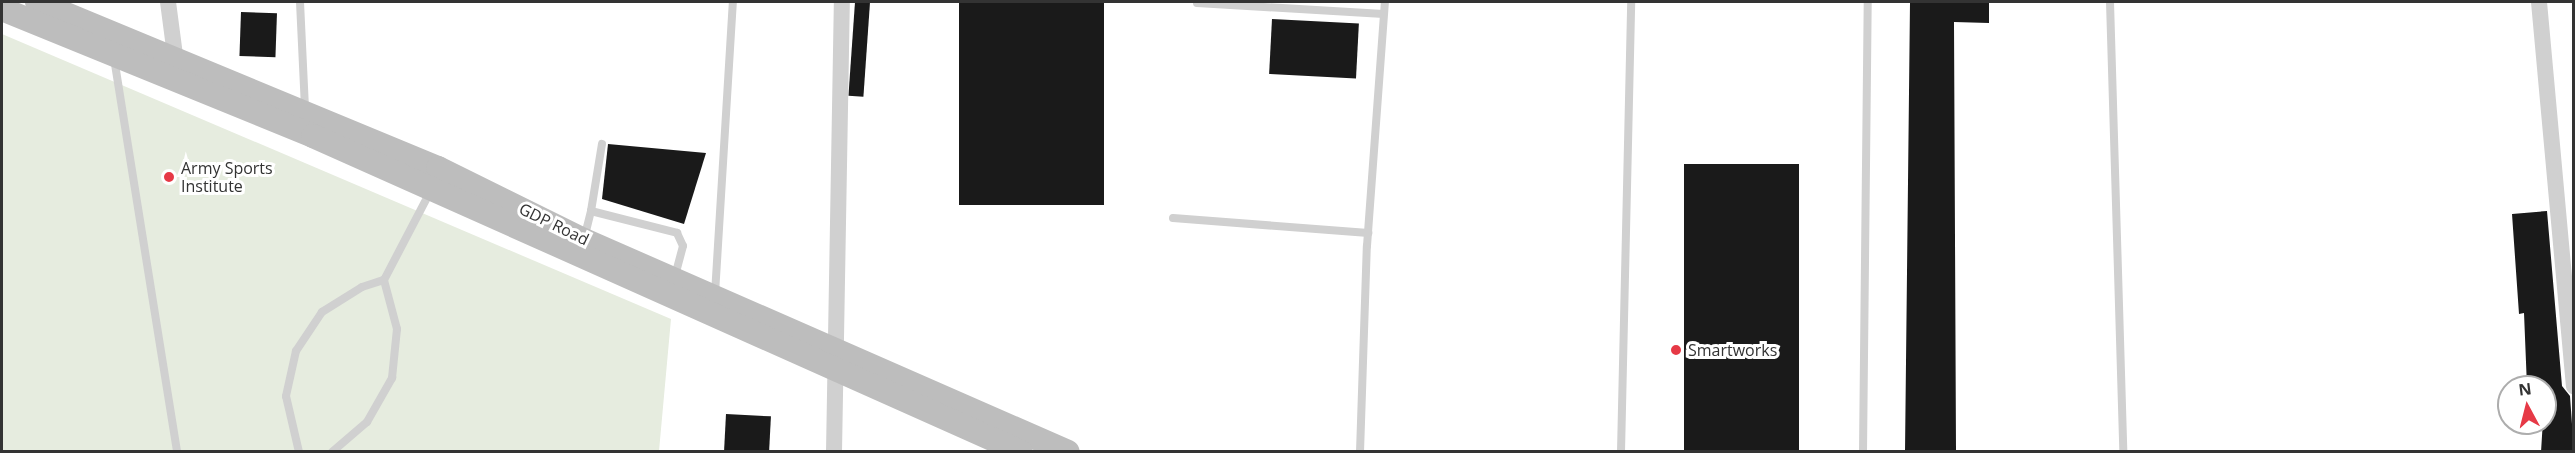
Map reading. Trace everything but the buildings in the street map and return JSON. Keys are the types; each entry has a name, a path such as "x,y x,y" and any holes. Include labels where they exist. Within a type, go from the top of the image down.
{"main road":[{"name":"GDP Road","path":"37,2 174,56 305,114 435,178 715,294 836,362 1068,452"},
{"path":"2,9 435,178 836,362 1014,450"}],"street":[{"path":"168,2 174,56"},
{"path":"834,452 842,2"},
{"path":"2538,2 2574,386"}],"lane":[{"path":"300,2 305,114"},
{"path":"715,294 733,2"},
{"path":"1360,452 1368,233 1385,2"},
{"path":"1621,452 1631,2"},
{"path":"1863,452 1868,2"},
{"path":"2110,2 2123,452"},
{"path":"1197,3 1384,14"},
{"path":"113,54 177,452"},
{"path":"584,240 602,144"},
{"path":"299,452 286,396 296,351 331,305 384,280 435,178"},
{"path":"591,211 677,233 683,246 675,278"},
{"path":"1173,218 1368,233"},
{"path":"332,452 367,422 392,378 398,328 384,280"}],"shaded area":[{"name":"Army Sports Institute","path":"2,34 671,319 659,451 2,451"}],"place":[{"name":"Army Sports Institute","path":"169,177"},
{"name":"Smartworks","path":"1676,350"}]}
